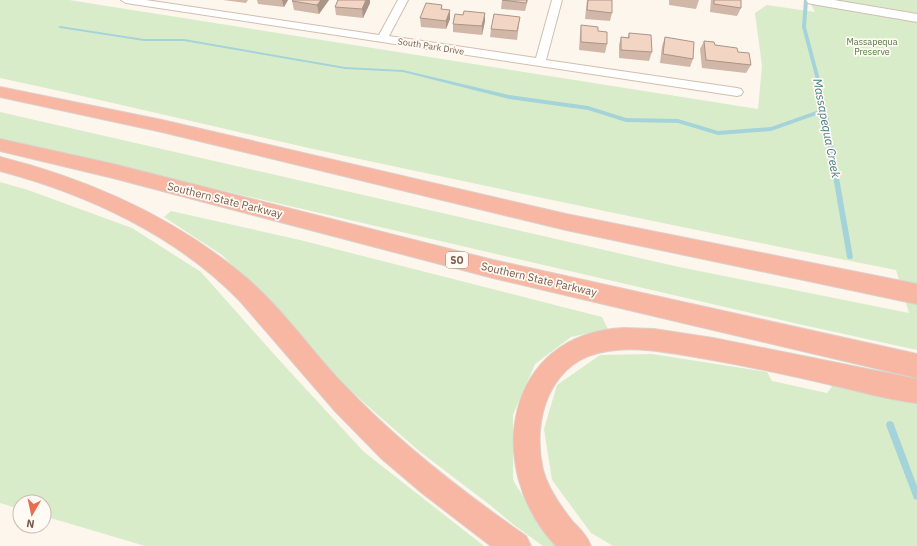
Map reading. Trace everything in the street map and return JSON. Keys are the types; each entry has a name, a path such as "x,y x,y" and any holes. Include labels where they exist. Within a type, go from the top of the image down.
{"highway":[{"path":"0,92 162,126 566,222 917,294"},
{"name":"Southern State Parkway","path":"0,145 128,175 492,269 917,366"},
{"path":"0,164 83,191 113,203 175,236 204,257 232,278 256,302 353,413 436,488 489,528 516,546"},
{"path":"576,546 561,532 546,511 529,468 526,446 527,426 536,392 554,366 566,356 579,349 612,339 653,340 758,357 917,391"}],"street":[{"name":"South Park Drive","path":"126,0 737,92"},
{"path":"178,8 187,0"},
{"path":"382,39 404,0"},
{"path":"540,62 557,0"},
{"path":"812,0 917,18"}],"green space":[{"name":"Massapequa Preserve","path":"0,0 69,0 758,109 762,66 755,13 767,5 815,12 809,0 917,0 917,350 794,323 0,139 0,112 679,267 909,313 896,270 364,160 0,78"},
{"path":"0,182 28,190 132,228 201,272 364,452 484,546 145,546 52,518 52,494 12,494 12,507 0,503"},
{"path":"171,211 300,240 602,317 608,329 571,337 535,364 513,415 513,480 538,521 557,546 543,546 419,451 336,378 276,309 222,255 164,217"},
{"path":"652,354 767,372 772,381 827,393 833,385 917,402 917,546 613,546 591,533 552,480 544,429 557,385 600,355"}],"building":[{"path":"321,0 317,5 292,1"},
{"path":"338,0 366,0 362,9 335,7"},
{"path":"502,0 527,0 526,3"},
{"path":"588,0 612,0 612,13 587,10"},
{"path":"714,0 741,0 741,8 714,4"},
{"path":"426,3 442,5 441,9 450,10 446,21 420,18"},
{"path":"464,11 485,13 482,26 453,24 455,14 463,15"},
{"path":"494,14 520,17 517,31 491,29"},
{"path":"581,25 598,27 598,31 607,32 607,44 581,42"},
{"path":"629,33 651,35 652,52 621,50 621,37 629,38"},
{"path":"665,37 694,42 693,59 663,54"},
{"path":"704,41 714,42 715,45 737,48 738,52 749,53 751,65 706,60"}],"waterway":[{"name":"Massapequa Creek","path":"806,0 804,27 821,91 824,110"},
{"path":"60,27 144,40 184,40 345,68 403,71 509,97 588,108 626,120 678,121 718,133 771,129 824,110"},
{"name":"Massapequa Creek","path":"824,110 850,257"},
{"name":"Massapequa Creek","path":"890,425 917,496"}]}
